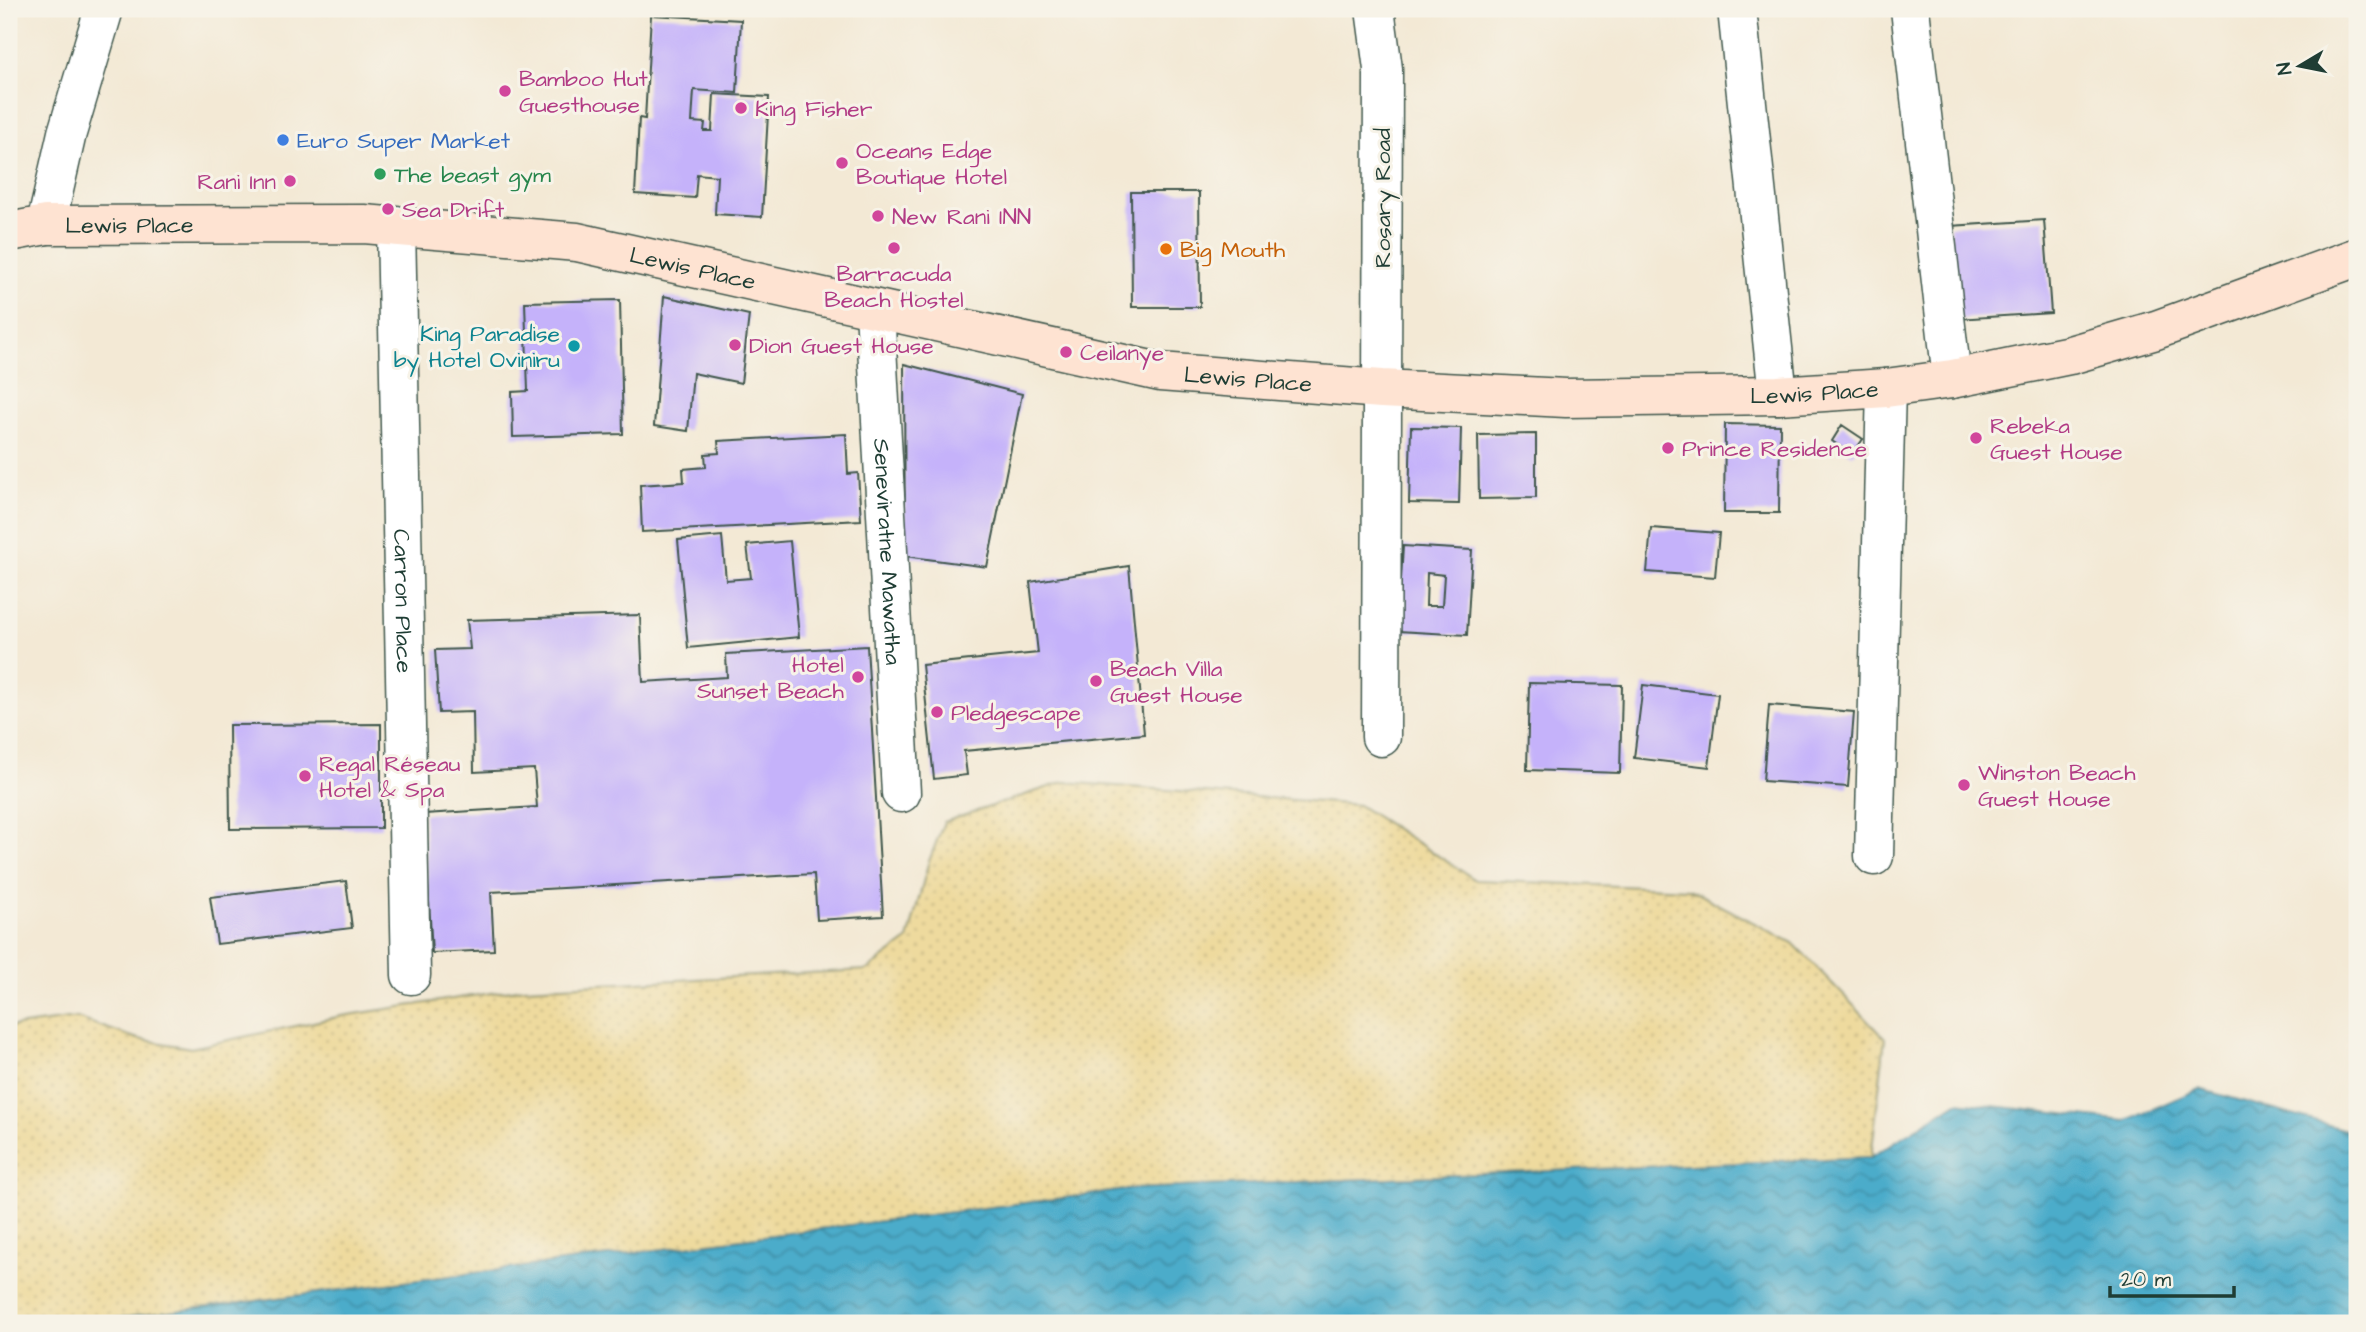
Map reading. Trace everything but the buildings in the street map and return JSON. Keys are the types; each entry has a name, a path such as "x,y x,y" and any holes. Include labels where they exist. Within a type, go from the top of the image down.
{"street":[{"path":"46,225 67,133 104,9"},
{"name":"Rosary Road","path":"1375,9 1382,69 1381,737"},
{"path":"1737,9 1778,395"},
{"path":"1910,9 1952,379"},
{"name":"Lewis Place","path":"9,232 46,225 396,225 577,242 1160,372 1382,389 1566,398 1778,395 1886,388 1952,379 2070,355 2156,330 2357,257"},
{"name":"Carron Place","path":"396,225 411,975"},
{"name":"Seneviratne Mawatha","path":"874,309 901,793"},
{"path":"1874,856 1886,388"}],"sand":[{"path":"1064,782 1358,805 1476,880 1689,889 1793,943 1885,1038 1871,1157 1134,1189 82,1323 9,1323 9,1027 77,1018 138,1039 191,1048 342,1016 524,988 867,970 908,940 928,864 944,822"}],"water":[{"path":"2199,1089 2357,1133 2357,1323 82,1323 1134,1189 1871,1157 1957,1102 2125,1121"}],"place":[{"name":"Bamboo Hut Guesthouse","path":"505,91"},
{"name":"King Fisher","path":"741,108"},
{"name":"Euro Super Market","path":"283,140"},
{"name":"Oceans Edge Boutique Hotel","path":"842,163"},
{"name":"The beast gym","path":"380,174"},
{"name":"Rani Inn","path":"290,181"},
{"name":"Sea Drift","path":"388,209"},
{"name":"New Rani INN","path":"878,216"},
{"name":"Barracuda Beach Hostel","path":"894,248"},
{"name":"Big Mouth","path":"1166,249"},
{"name":"Dion Guest House","path":"735,345"},
{"name":"King Paradise by Hotel Oviniru","path":"574,346"},
{"name":"Ceilanye","path":"1066,352"},
{"name":"Rebeka Guest House","path":"1976,438"},
{"name":"Prince Residence","path":"1668,448"},
{"name":"Hotel Sunset Beach","path":"858,677"},
{"name":"Beach Villa Guest House","path":"1096,681"},
{"name":"Pledgescape","path":"937,712"},
{"name":"Regal Réseau Hotel & Spa","path":"305,776"},
{"name":"Winston Beach Guest House","path":"1964,785"}]}
